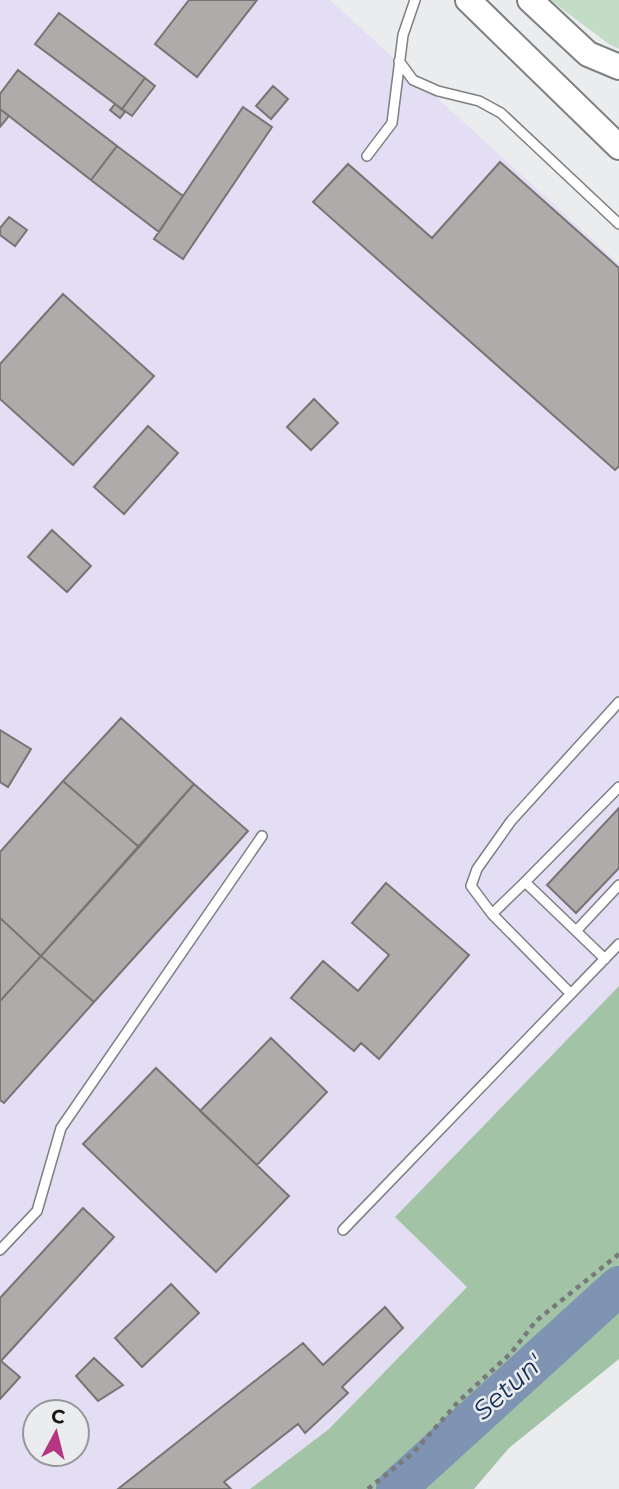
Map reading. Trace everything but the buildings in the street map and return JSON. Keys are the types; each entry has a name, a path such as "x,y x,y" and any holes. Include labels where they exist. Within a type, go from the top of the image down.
{"main road":[{"path":"468,0 619,146"},
{"path":"530,0 589,54 619,67"}],"lane":[{"path":"367,156 392,122 403,34 415,0"},
{"path":"399,61 414,80 438,91 479,102 501,113 619,224"},
{"path":"571,994 492,914 471,886 477,869 511,821 619,702"},
{"path":"492,914 619,787"},
{"path":"0,1250 37,1211 61,1128 262,836"},
{"path":"526,882 605,959"},
{"path":"576,931 619,885"},
{"path":"343,1230 619,944"}],"path":[{"path":"368,1489 414,1453 459,1401 511,1353 537,1321 619,1254"}],"shaded area":[{"path":"0,0 330,0 619,264 619,986 395,1217 468,1286 329,1429 250,1489 0,1489"}],"green space":[{"path":"550,0 619,0 619,49 609,44"},
{"path":"619,986 619,1359 509,1448 474,1489 250,1489 329,1429 467,1287 395,1217"}],"waterway":[{"name":"Setun'","path":"396,1489 619,1286"}]}
